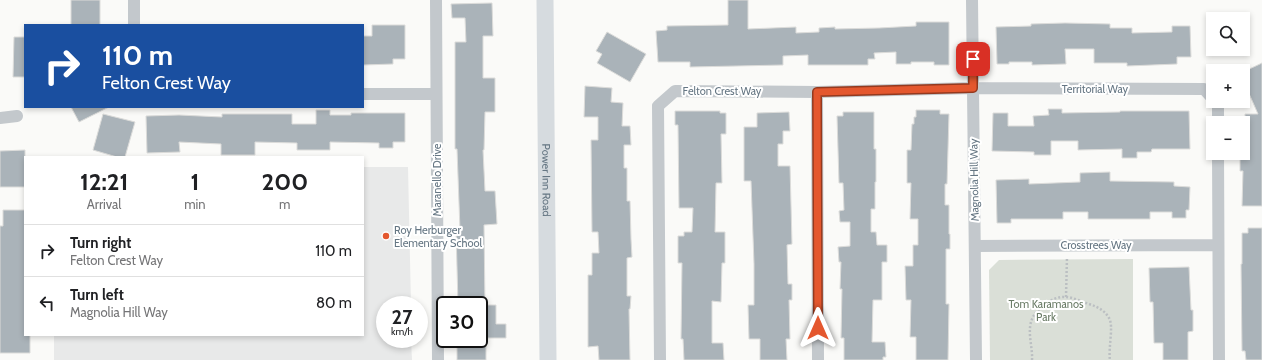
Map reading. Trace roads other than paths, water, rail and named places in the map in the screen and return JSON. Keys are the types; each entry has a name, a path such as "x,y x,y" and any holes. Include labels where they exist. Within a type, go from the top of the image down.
{"main road":[{"name":"Power Inn Road","path":"545,0 548,360"}],"street":[{"path":"134,0 134,24"},
{"name":"Maranello Drive","path":"436,0 438,360"},
{"name":"Magnolia Hill Way","path":"972,0 976,360"},
{"name":"Felton Crest Way","path":"660,360 658,106 675,91 817,92 973,88"},
{"name":"Territorial Way","path":"973,88 1204,90 1206,92"},
{"path":"817,92 818,360"},
{"path":"364,94 436,94"},
{"path":"0,118 16,116"},
{"path":"1218,160 1217,245 1219,360"},
{"name":"Crosstrees Way","path":"975,246 1217,245"}],"place":[{"name":"Roy Herburger Elementary School","path":"386,236"}],"park label":[{"name":"Tom Karamanos Park","path":"1046,310"}]}
